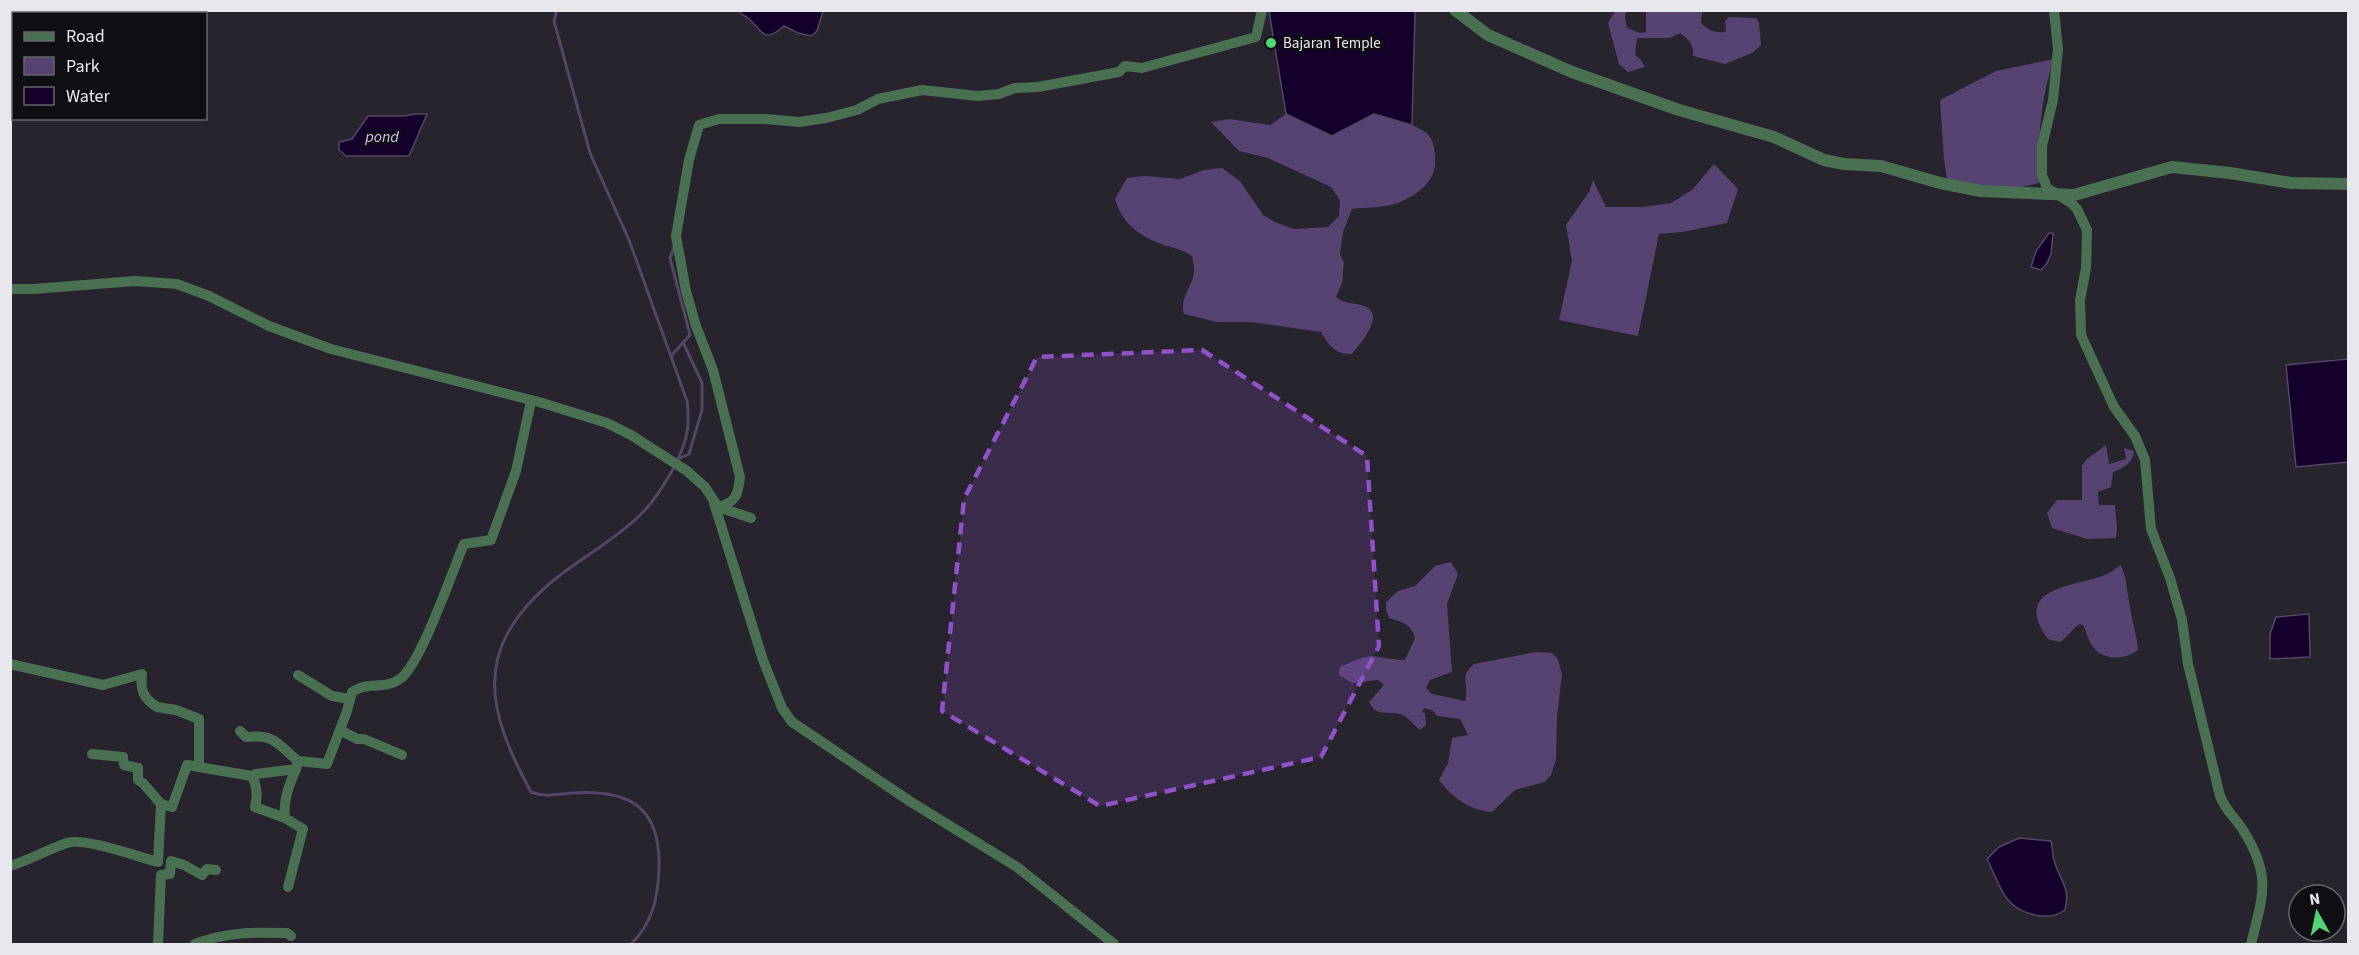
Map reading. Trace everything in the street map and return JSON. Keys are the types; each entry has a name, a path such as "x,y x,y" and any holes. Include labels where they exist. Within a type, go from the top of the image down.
{"street":[{"path":"716,505 729,504 738,493 740,477 713,370 696,326 686,291 676,236 689,160 699,125 719,119 799,122 857,110 878,99 922,90 978,96 999,93 1015,87 1038,87 1119,72 1125,66 1142,68 1256,37 1262,10"},
{"path":"1455,10 1488,35 1572,72 1678,110 1774,137 1824,160 1844,164 1881,166 1940,183 1981,191 2074,195 2172,167 2291,183 2349,183"},
{"path":"2054,10 2058,49 2053,100 2045,131 2042,158 2044,182 2047,188 2078,209 2087,230 2086,268 2080,300 2081,335 2114,407 2135,436 2145,460 2151,529 2170,578 2182,620 2188,664 2220,796 2230,816 2241,826 2263,871 2264,890 2251,945"},
{"path":"10,288 34,289 135,281 177,284 210,296 269,326 331,349 531,401 607,423 631,435 687,471 705,487 716,505 770,678 782,708 792,722 911,802 1017,867 1114,945"},
{"path":"92,754 123,757 124,765 138,768 138,780 161,804 172,807 187,765 252,776 297,765 327,764 352,692 362,685 385,686 400,679 410,668 435,616 464,543 490,540 516,471 531,401"},
{"path":"716,505 751,518"},
{"path":"10,664 103,685 142,674 142,693 153,704 199,719 199,767"},
{"path":"298,675 332,696 350,699"},
{"path":"340,730 357,739 364,739 402,755"},
{"path":"240,731 246,737 263,735 278,741 297,765"},
{"path":"285,818 284,809 289,782 297,765"},
{"path":"252,776 256,783 255,807 285,818 303,829 288,887"},
{"path":"158,945 161,804"},
{"path":"10,866 33,859 69,842 96,845 158,862"},
{"path":"161,875 170,874 171,861 184,865 201,875 207,869 216,870"},
{"path":"195,945 219,941 245,932 287,933 291,936"}],"highlighted area":[{"path":"1202,350 1367,456 1379,646 1321,757 1100,806 942,711 964,499 1037,357"}],"green space":[{"path":"1616,10 1626,11 1627,28 1640,33 1646,32 1646,11 1702,11 1701,23 1710,30 1719,32 1726,32 1725,21 1729,17 1756,18 1759,23 1761,45 1752,53 1725,64 1693,56 1693,48 1680,33 1670,38 1637,38 1635,55 1645,67 1628,72 1619,64 1608,23"},
{"path":"2054,59 2049,74 2041,121 2039,183 2004,188 1982,186 1947,178 1940,100 1996,71"},
{"path":"1286,114 1332,136 1374,114 1417,127 1429,135 1433,145 1435,165 1430,180 1425,186 1413,196 1393,205 1352,209 1343,232 1340,255 1344,262 1342,283 1336,297 1364,306 1373,315 1370,329 1352,354 1334,349 1321,332 1251,322 1217,322 1184,314 1183,302 1194,271 1192,256 1138,232 1122,215 1115,199 1127,178 1145,176 1180,179 1204,170 1222,168 1240,181 1263,215 1277,223 1294,229 1328,227 1339,216 1340,200 1331,187 1268,158 1239,151 1211,122 1229,119 1270,125"},
{"path":"1714,164 1738,189 1727,223 1659,234 1638,336 1559,320 1572,261 1566,225 1589,192 1593,180 1606,207 1643,207 1671,203 1692,190"},
{"path":"2106,445 2109,464 2126,459 2124,448 2134,451 2132,459 2127,464 2113,472 2111,487 2098,492 2099,505 2115,505 2116,538 2087,539 2052,528 2047,513 2057,500 2082,500 2082,466 2087,459"},
{"path":"1451,562 1458,574 1447,604 1452,672 1430,680 1426,688 1432,694 1465,701 1465,677 1474,664 1536,652 1552,653 1558,659 1562,674 1557,717 1556,760 1551,775 1545,782 1515,790 1492,812 1476,809 1462,802 1439,780 1448,763 1452,738 1468,735 1460,719 1437,716 1432,710 1424,708 1422,712 1425,713 1426,725 1420,730 1403,715 1378,712 1372,707 1369,702 1384,685 1378,680 1352,683 1339,675 1340,667 1364,658 1374,656 1405,660 1415,638 1402,622 1389,618 1386,602 1398,591 1415,586 1435,566"},
{"path":"2121,565 2138,650 2126,656 2113,658 2101,654 2095,650 2084,626 2080,624 2060,642 2048,639 2038,622 2037,609 2041,599 2064,587 2107,574"}],"water":[{"path":"738,11 823,11 817,31 811,36 784,26 772,34 764,34"},
{"path":"1269,11 1415,11 1412,125 1374,114 1332,136 1286,114"},
{"name":"pond","path":"427,114 409,156 346,156 339,150 339,142 352,139 368,116"},
{"path":"2049,233 2053,233 2051,254 2047,263 2041,270 2031,267 2036,251"},
{"path":"2348,359 2348,462 2296,467 2286,365"},
{"path":"2309,614 2310,657 2270,659 2270,634 2276,617"},
{"path":"2019,838 2051,841 2056,867 2067,895 2065,910 2059,914 2044,916 2021,910 2014,906 2000,887 1987,859 1999,847"}],"waterway":[{"path":"557,10 554,21 590,153 629,240 687,401 687,429 684,446 672,471 645,510 630,525 549,584 524,609 508,633 498,658 495,683 497,708 504,735 531,792 547,795 610,794 638,806 648,817 658,848 657,890 649,919 631,944"},
{"path":"671,356 690,335 670,258 674,247"},
{"path":"678,459 689,454 702,410 702,383 683,342"}],"place":[{"name":"Bajaran Temple","path":"1271,43"}]}
